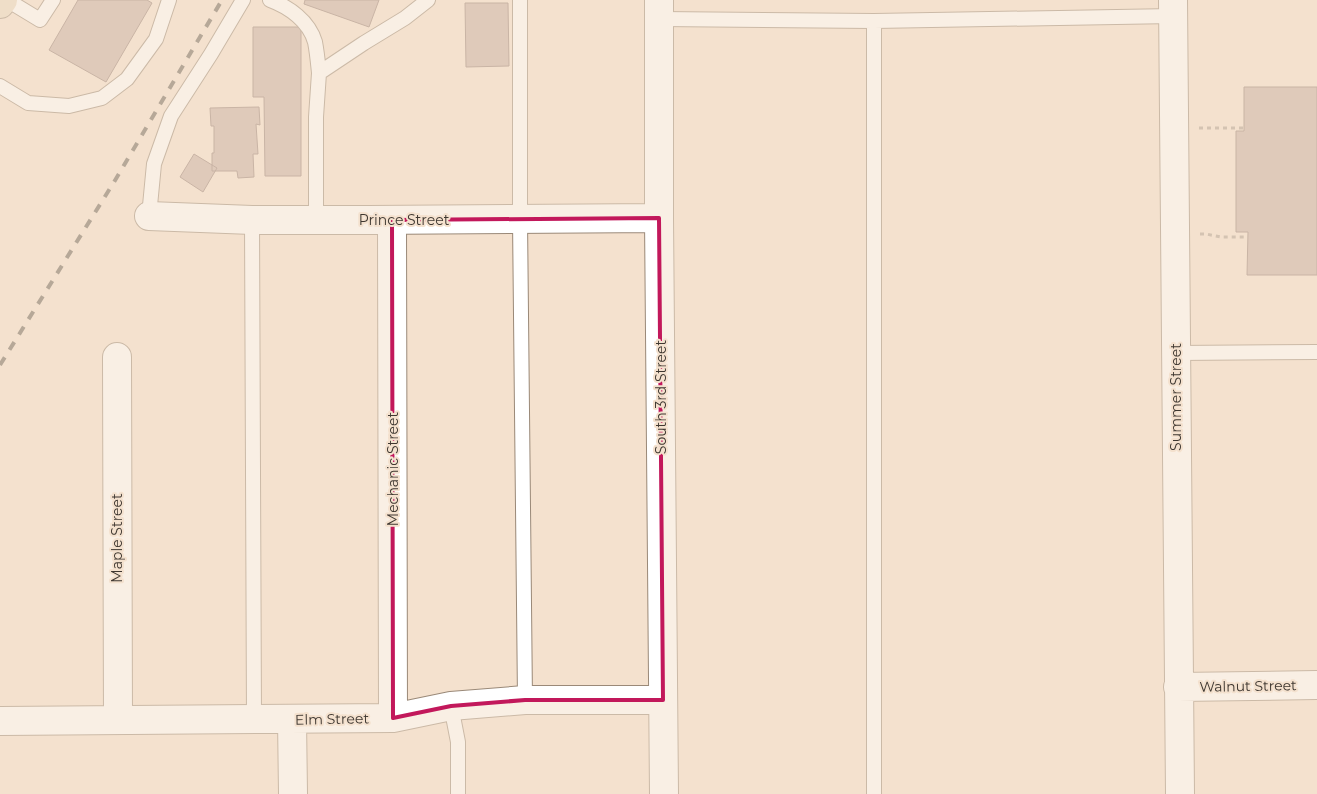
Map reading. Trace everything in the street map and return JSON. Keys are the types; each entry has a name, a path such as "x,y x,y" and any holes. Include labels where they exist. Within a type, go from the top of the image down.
{"main road":[{"path":"0,4 3,0"}],"street":[{"name":"Summer Street","path":"1173,8 1180,794"},
{"name":"South 3rd Street","path":"660,10 659,218 664,794"},
{"name":"Prince Street","path":"150,216 252,220 659,218"},
{"name":"Mechanic Street","path":"392,220 393,718"},
{"name":"Maple Street","path":"116,356 118,720"},
{"name":"Walnut Street","path":"1178,686 1317,685"},
{"name":"Elm Street","path":"0,721 393,718 451,706 525,700 663,700"},
{"path":"292,719 293,794"}],"lane":[{"path":"7,0 40,20 53,0"},
{"path":"0,86 28,103 69,106 102,98 126,79 156,39 169,0"},
{"path":"150,216 154,164 171,116 243,0"},
{"path":"270,0 280,3 304,21 314,41 319,73 316,118 316,220"},
{"path":"319,73 405,18 428,0"},
{"path":"520,0 520,219 525,700"},
{"path":"660,10 874,21 1173,8"},
{"path":"874,21 874,794"},
{"path":"252,220 254,720"},
{"path":"1176,353 1317,352"},
{"path":"451,706 458,742 458,794"}],"path":[{"path":"1191,128 1244,128"},
{"path":"1199,234 1222,237 1248,237"}],"highlighted area":[{"path":"659,218 663,700 525,700 451,706 393,718 392,220"}],"building":[{"path":"78,0 147,0 152,3 106,82 49,50"},
{"path":"305,0 379,0 369,27 304,4"},
{"path":"465,3 508,3 509,66 466,67"},
{"path":"253,27 301,27 301,176 265,176 264,97 253,97"},
{"path":"1244,87 1317,87 1317,275 1247,275 1248,232 1236,232 1236,131 1244,131"},
{"path":"259,107 260,125 256,124 258,154 253,154 254,177 238,178 237,171 212,171 214,126 211,126 210,108"},
{"path":"194,154 217,168 203,192 180,177"}],"railway":[{"path":"0,365 114,182 222,0"}]}
